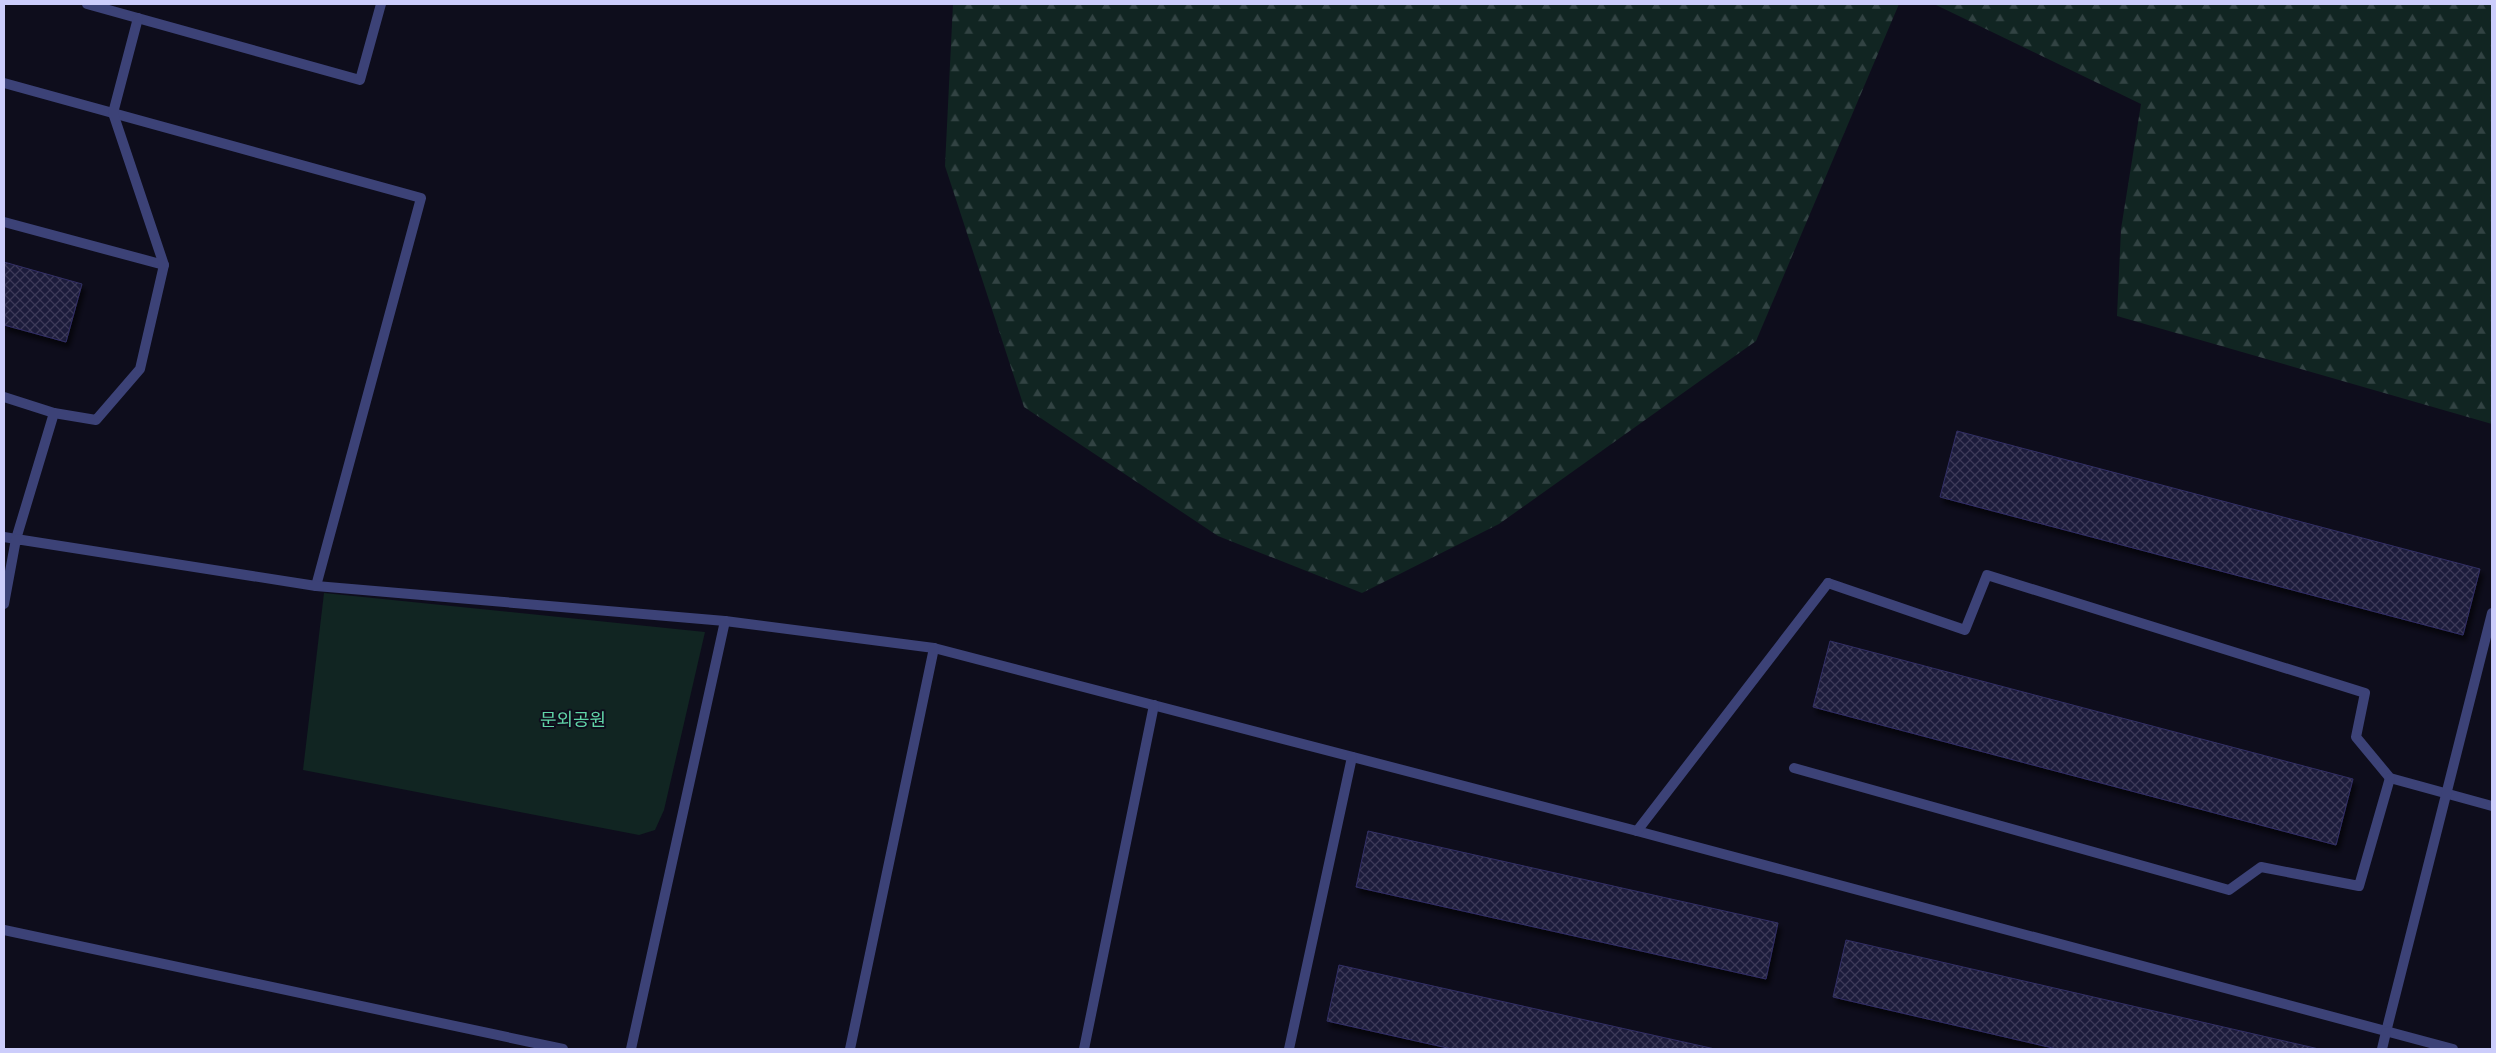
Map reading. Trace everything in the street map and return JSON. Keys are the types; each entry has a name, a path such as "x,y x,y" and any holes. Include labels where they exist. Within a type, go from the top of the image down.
{"street":[{"path":"87,4 360,80 381,4"},
{"path":"4,397 54,413 96,420 140,369 164,265 114,113 138,18"},
{"path":"4,83 421,198 316,586"},
{"path":"4,222 164,265"},
{"path":"4,604 16,539 54,413"},
{"path":"4,537 316,586 725,621 934,648 1637,831 2453,1049"},
{"path":"1637,831 1828,583 1965,630 1987,575 2365,692 2356,737 2390,778 2447,792 2492,806"},
{"path":"2382,1049 2492,613"},
{"path":"631,1049 725,621"},
{"path":"850,1049 934,648"},
{"path":"1084,1049 1154,705"},
{"path":"1289,1049 1352,757"},
{"path":"1794,768 2229,890 2261,867 2359,886 2390,778"},
{"path":"4,930 564,1049"}],"green space":[{"path":"953,4 1899,4 1756,341 1499,524 1362,593 1218,536 1024,407 945,166"},
{"path":"1934,4 2492,4 2492,424 2117,316 2121,229 2141,104"},
{"name":"문외공원","path":"324,593 705,632 664,810 655,830 639,835 303,770"}],"building":[{"path":"4,262 82,284 66,342 4,325"},
{"path":"1957,431 2480,569 2463,635 1940,497"},
{"path":"1830,641 2353,779 2336,845 1813,707"},
{"path":"1368,831 1778,923 1766,979 1356,887"},
{"path":"1846,940 2319,1049 2057,1049 1833,997"},
{"path":"1339,965 1715,1049 1452,1049 1327,1021"}]}
